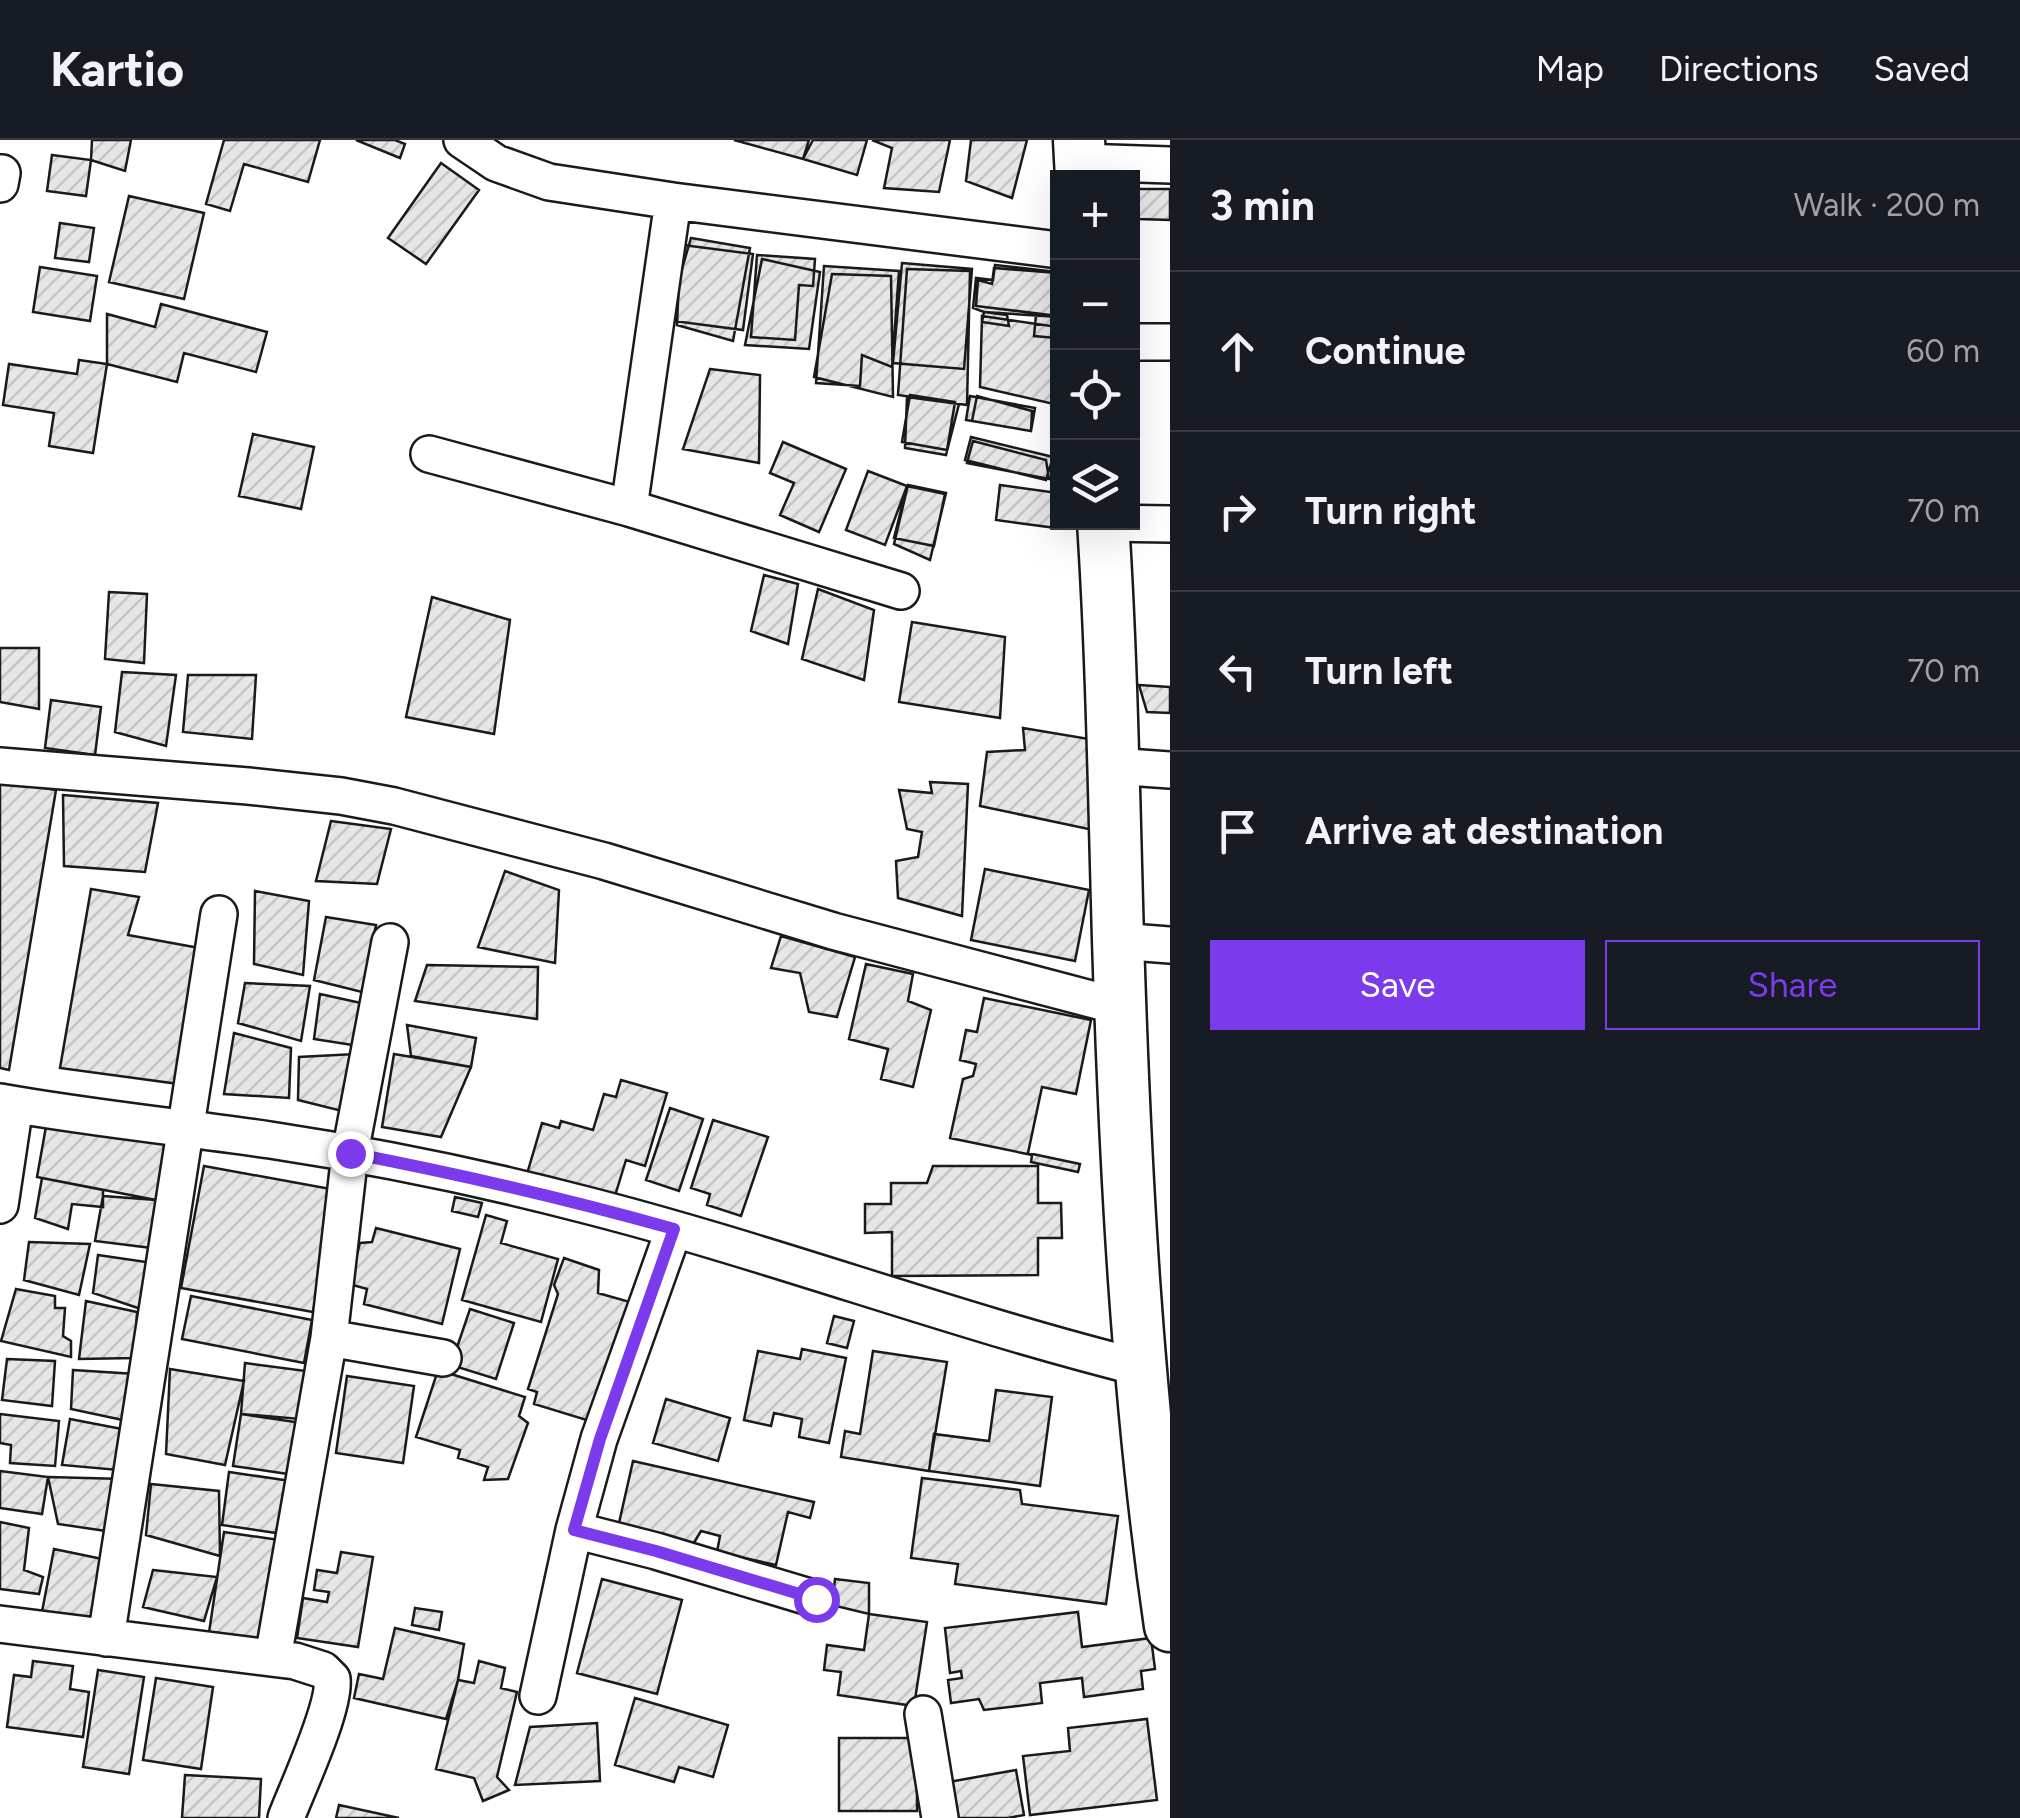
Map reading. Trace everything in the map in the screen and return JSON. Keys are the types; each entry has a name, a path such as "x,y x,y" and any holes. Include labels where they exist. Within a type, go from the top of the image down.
{"highway":[{"path":"1103,530 1134,1286 1154,1318 1142,1368 1158,1418 1170,1626"}],"street":[{"path":"462,140 496,163 539,180 673,202 1050,249"},
{"path":"1080,160 1170,165"},
{"path":"629,508 673,202"},
{"path":"1140,342 1170,342"},
{"path":"429,454 629,508 901,591"},
{"path":"1140,524 1170,524"},
{"path":"0,766 248,786 394,806 604,861 833,931 1121,1007"},
{"path":"1113,766 1170,770"},
{"path":"106,1638 219,914"},
{"path":"1118,941 1170,945"},
{"path":"273,1658 329,1338 350,1153 390,942"},
{"path":"0,1205 8,1103 350,1153 480,1179 674,1229 947,1314 1142,1368"},
{"path":"538,1696 574,1530 600,1439 674,1229"},
{"path":"329,1338 444,1358"},
{"path":"574,1530 816,1599"},
{"path":"0,1624 295,1661 328,1674 333,1685 320,1730 286,1818"},
{"path":"922,1714 940,1818"}],"building":[{"path":"92,140 131,140 125,171 91,160"},
{"path":"224,140 320,140 308,182 244,164 230,211 206,204"},
{"path":"356,140 395,140 405,144 400,158"},
{"path":"734,140 809,140 803,159"},
{"path":"813,140 867,140 857,175 803,159"},
{"path":"872,140 950,140 939,192 884,188 892,148"},
{"path":"971,140 1027,140 1012,198 966,181"},
{"path":"52,155 91,160 86,196 47,191"},
{"path":"441,163 479,190 426,264 388,238"},
{"path":"1140,189 1170,189 1170,220 1140,219"},
{"path":"129,196 204,213 184,299 109,282"},
{"path":"60,223 94,228 89,262 55,258"},
{"path":"691,238 750,248 733,341 677,325 679,279"},
{"path":"683,245 753,254 743,330 674,321"},
{"path":"757,255 815,259 813,286 799,285 795,340 751,337"},
{"path":"762,259 820,272 809,349 745,345"},
{"path":"902,263 972,269 964,369 893,363"},
{"path":"995,265 1050,271 1050,316 973,308 976,278 993,280"},
{"path":"824,266 899,271 892,367 862,355 860,386 816,383"},
{"path":"40,267 97,276 90,321 33,312"},
{"path":"994,268 1050,272 1050,315 976,306 978,280 992,284"},
{"path":"907,269 970,271 967,405 898,395"},
{"path":"832,274 891,276 893,397 814,377"},
{"path":"161,304 267,332 256,372 184,353 177,382 107,364 107,314 155,327"},
{"path":"984,312 1007,315 1009,326 982,322"},
{"path":"1036,315 1050,316 1050,337 1034,336"},
{"path":"982,316 1050,326 1050,403 980,387"},
{"path":"79,360 107,364 93,453 49,446 54,413 3,405 9,364 77,374"},
{"path":"710,369 760,375 759,463 683,449"},
{"path":"910,395 955,402 947,450 902,442"},
{"path":"970,396 1035,408 1031,431 966,420"},
{"path":"977,396 1032,411 1031,431 972,421"},
{"path":"907,397 959,404 946,455 905,448"},
{"path":"253,434 314,447 301,509 239,496"},
{"path":"971,437 1050,456 1050,467 1046,480 965,460"},
{"path":"973,441 1046,460 1049,479 967,463"},
{"path":"783,442 846,469 819,532 780,515 794,483 770,473"},
{"path":"868,471 907,486 885,545 846,530"},
{"path":"908,485 946,493 930,560 894,544"},
{"path":"1000,485 1050,492 1050,527 996,520"},
{"path":"907,486 945,494 934,546 894,538"},
{"path":"764,575 798,584 788,644 751,631"},
{"path":"818,589 874,610 864,680 802,659"},
{"path":"109,592 147,594 144,663 105,659"},
{"path":"432,597 510,620 494,734 406,717"},
{"path":"912,622 1005,637 1000,718 899,702"},
{"path":"0,648 39,648 39,709 0,702"},
{"path":"122,672 176,675 166,746 115,732"},
{"path":"188,675 256,675 252,739 183,732"},
{"path":"1139,685 1170,687 1170,713 1147,712"},
{"path":"51,700 101,707 95,755 45,748"},
{"path":"1023,728 1089,739 1093,830 980,806 987,752 1025,750"},
{"path":"0,781 56,790 9,1070 0,1068"},
{"path":"930,782 968,784 962,916 898,898 896,861 918,857 922,832 907,829 899,790 932,793"},
{"path":"63,795 158,803 145,872 64,866"},
{"path":"331,821 391,829 377,884 316,881"},
{"path":"985,869 1089,890 1075,961 971,940"},
{"path":"505,871 559,890 555,963 478,947"},
{"path":"91,889 139,897 128,935 205,949 179,1084 60,1068"},
{"path":"255,891 309,901 303,975 254,964"},
{"path":"326,917 376,925 362,992 314,980"},
{"path":"781,936 855,957 837,1017 809,1012 800,973 771,968"},
{"path":"866,964 913,974 908,1001 931,1010 913,1087 881,1079 888,1049 849,1039"},
{"path":"427,965 538,967 537,1019 415,1001"},
{"path":"245,983 310,986 301,1041 238,1023"},
{"path":"320,994 361,1003 359,1046 314,1039"},
{"path":"984,998 1091,1020 1076,1094 1042,1087 1028,1153 1080,1164 1078,1172 1031,1162 1032,1155 950,1138 963,1079 973,1076 976,1064 960,1060 966,1030 977,1032"},
{"path":"407,1025 476,1038 471,1067 411,1056"},
{"path":"234,1033 291,1048 289,1098 224,1094"},
{"path":"355,1054 354,1114 298,1100 299,1057"},
{"path":"394,1054 471,1067 441,1137 382,1127"},
{"path":"621,1080 667,1093 645,1166 626,1160 614,1199 527,1174 542,1123 559,1128 561,1121 593,1130 604,1094 616,1097"},
{"path":"670,1108 703,1119 679,1191 646,1180"},
{"path":"713,1120 768,1137 741,1216 707,1205 710,1194 691,1188"},
{"path":"47,1121 179,1137 156,1200 37,1177"},
{"path":"204,1166 336,1190 313,1312 181,1288"},
{"path":"933,1166 1038,1166 1038,1203 1061,1203 1062,1238 1038,1238 1038,1275 892,1276 892,1232 865,1233 865,1204 891,1204 891,1183 927,1183"},
{"path":"42,1178 103,1190 103,1207 72,1204 68,1229 35,1218"},
{"path":"103,1196 156,1200 152,1248 95,1241"},
{"path":"455,1197 482,1203 478,1217 452,1211"},
{"path":"486,1215 507,1221 501,1243 558,1259 541,1322 462,1300"},
{"path":"376,1228 460,1249 442,1324 364,1304 367,1289 349,1284 360,1243 372,1242"},
{"path":"29,1242 90,1244 79,1295 24,1280"},
{"path":"98,1255 153,1263 144,1310 93,1293"},
{"path":"564,1258 599,1270 598,1293 630,1302 593,1422 534,1404 537,1392 528,1389 558,1294 554,1285"},
{"path":"16,1289 55,1296 55,1308 65,1308 63,1336 71,1341 71,1357 1,1341"},
{"path":"191,1296 312,1320 304,1363 182,1339"},
{"path":"86,1301 137,1312 135,1358 79,1359"},
{"path":"470,1309 514,1323 496,1379 451,1365"},
{"path":"834,1316 854,1321 847,1348 827,1343"},
{"path":"802,1349 846,1358 829,1443 799,1437 802,1419 774,1413 771,1426 744,1420 758,1351 800,1359"},
{"path":"873,1351 947,1362 929,1471 841,1457 845,1431 860,1434"},
{"path":"7,1359 55,1361 52,1406 2,1400"},
{"path":"245,1363 306,1371 300,1419 241,1414"},
{"path":"170,1369 244,1381 225,1465 166,1454"},
{"path":"73,1370 135,1374 132,1422 71,1409"},
{"path":"438,1370 525,1397 519,1416 528,1423 508,1479 484,1480 488,1467 458,1458 460,1450 416,1437"},
{"path":"347,1376 414,1386 403,1463 336,1453"},
{"path":"996,1390 1052,1397 1040,1486 929,1471 934,1434 989,1441"},
{"path":"666,1399 730,1418 718,1461 653,1443"},
{"path":"0,1414 59,1421 55,1466 10,1463 11,1445 0,1443"},
{"path":"241,1414 302,1423 295,1475 233,1466"},
{"path":"70,1419 127,1430 118,1470 62,1465"},
{"path":"633,1461 814,1502 810,1518 788,1512 776,1565 717,1552 720,1536 701,1531 689,1551 598,1531 600,1519 619,1523"},
{"path":"0,1471 48,1477 42,1514 0,1508"},
{"path":"229,1472 291,1481 283,1534 222,1525"},
{"path":"48,1477 123,1479 113,1532 58,1524"},
{"path":"922,1478 1020,1490 1022,1504 1118,1516 1106,1604 955,1584 958,1564 911,1558"},
{"path":"151,1484 219,1491 220,1556 146,1535"},
{"path":"0,1522 29,1528 24,1570 43,1577 39,1594 0,1589"},
{"path":"224,1532 286,1541 269,1655 207,1646"},
{"path":"54,1549 112,1561 99,1629 41,1617"},
{"path":"341,1552 373,1557 358,1647 297,1638 303,1598 327,1602 329,1592 314,1590 317,1570 337,1573"},
{"path":"153,1570 217,1577 204,1621 143,1607"},
{"path":"602,1579 682,1600 657,1694 577,1673"},
{"path":"835,1579 869,1583 869,1614 832,1605"},
{"path":"415,1608 442,1612 439,1630 412,1625"},
{"path":"1078,1612 1082,1647 1151,1638 1155,1669 1141,1671 1143,1689 1084,1697 1082,1678 1040,1683 1042,1703 984,1710 979,1699 951,1703 948,1680 962,1678 961,1671 950,1673 945,1628"},
{"path":"869,1614 927,1622 914,1706 838,1695 841,1672 824,1670 827,1645 864,1650"},
{"path":"395,1628 464,1644 446,1719 354,1698 359,1674 383,1679"},
{"path":"33,1661 73,1666 70,1689 89,1692 83,1737 7,1727 14,1675 31,1677"},
{"path":"479,1661 505,1668 501,1688 517,1692 497,1777 509,1790 483,1801 474,1778 436,1769 458,1680 474,1683"},
{"path":"98,1670 144,1677 129,1774 83,1767"},
{"path":"156,1678 213,1687 201,1769 143,1760"},
{"path":"635,1698 728,1725 713,1777 679,1767 674,1782 615,1765"},
{"path":"1147,1719 1157,1800 1030,1815 1023,1756 1070,1751 1068,1728"},
{"path":"597,1723 600,1781 515,1785 530,1727"},
{"path":"839,1738 917,1738 917,1811 839,1811"},
{"path":"1016,1770 1024,1815 949,1818 943,1783"},
{"path":"185,1775 261,1779 259,1818 182,1818"},
{"path":"339,1805 399,1818 336,1818"}],"route":[{"path":"350,1153 444,1171 674,1229 600,1439 574,1530 816,1599"}]}
